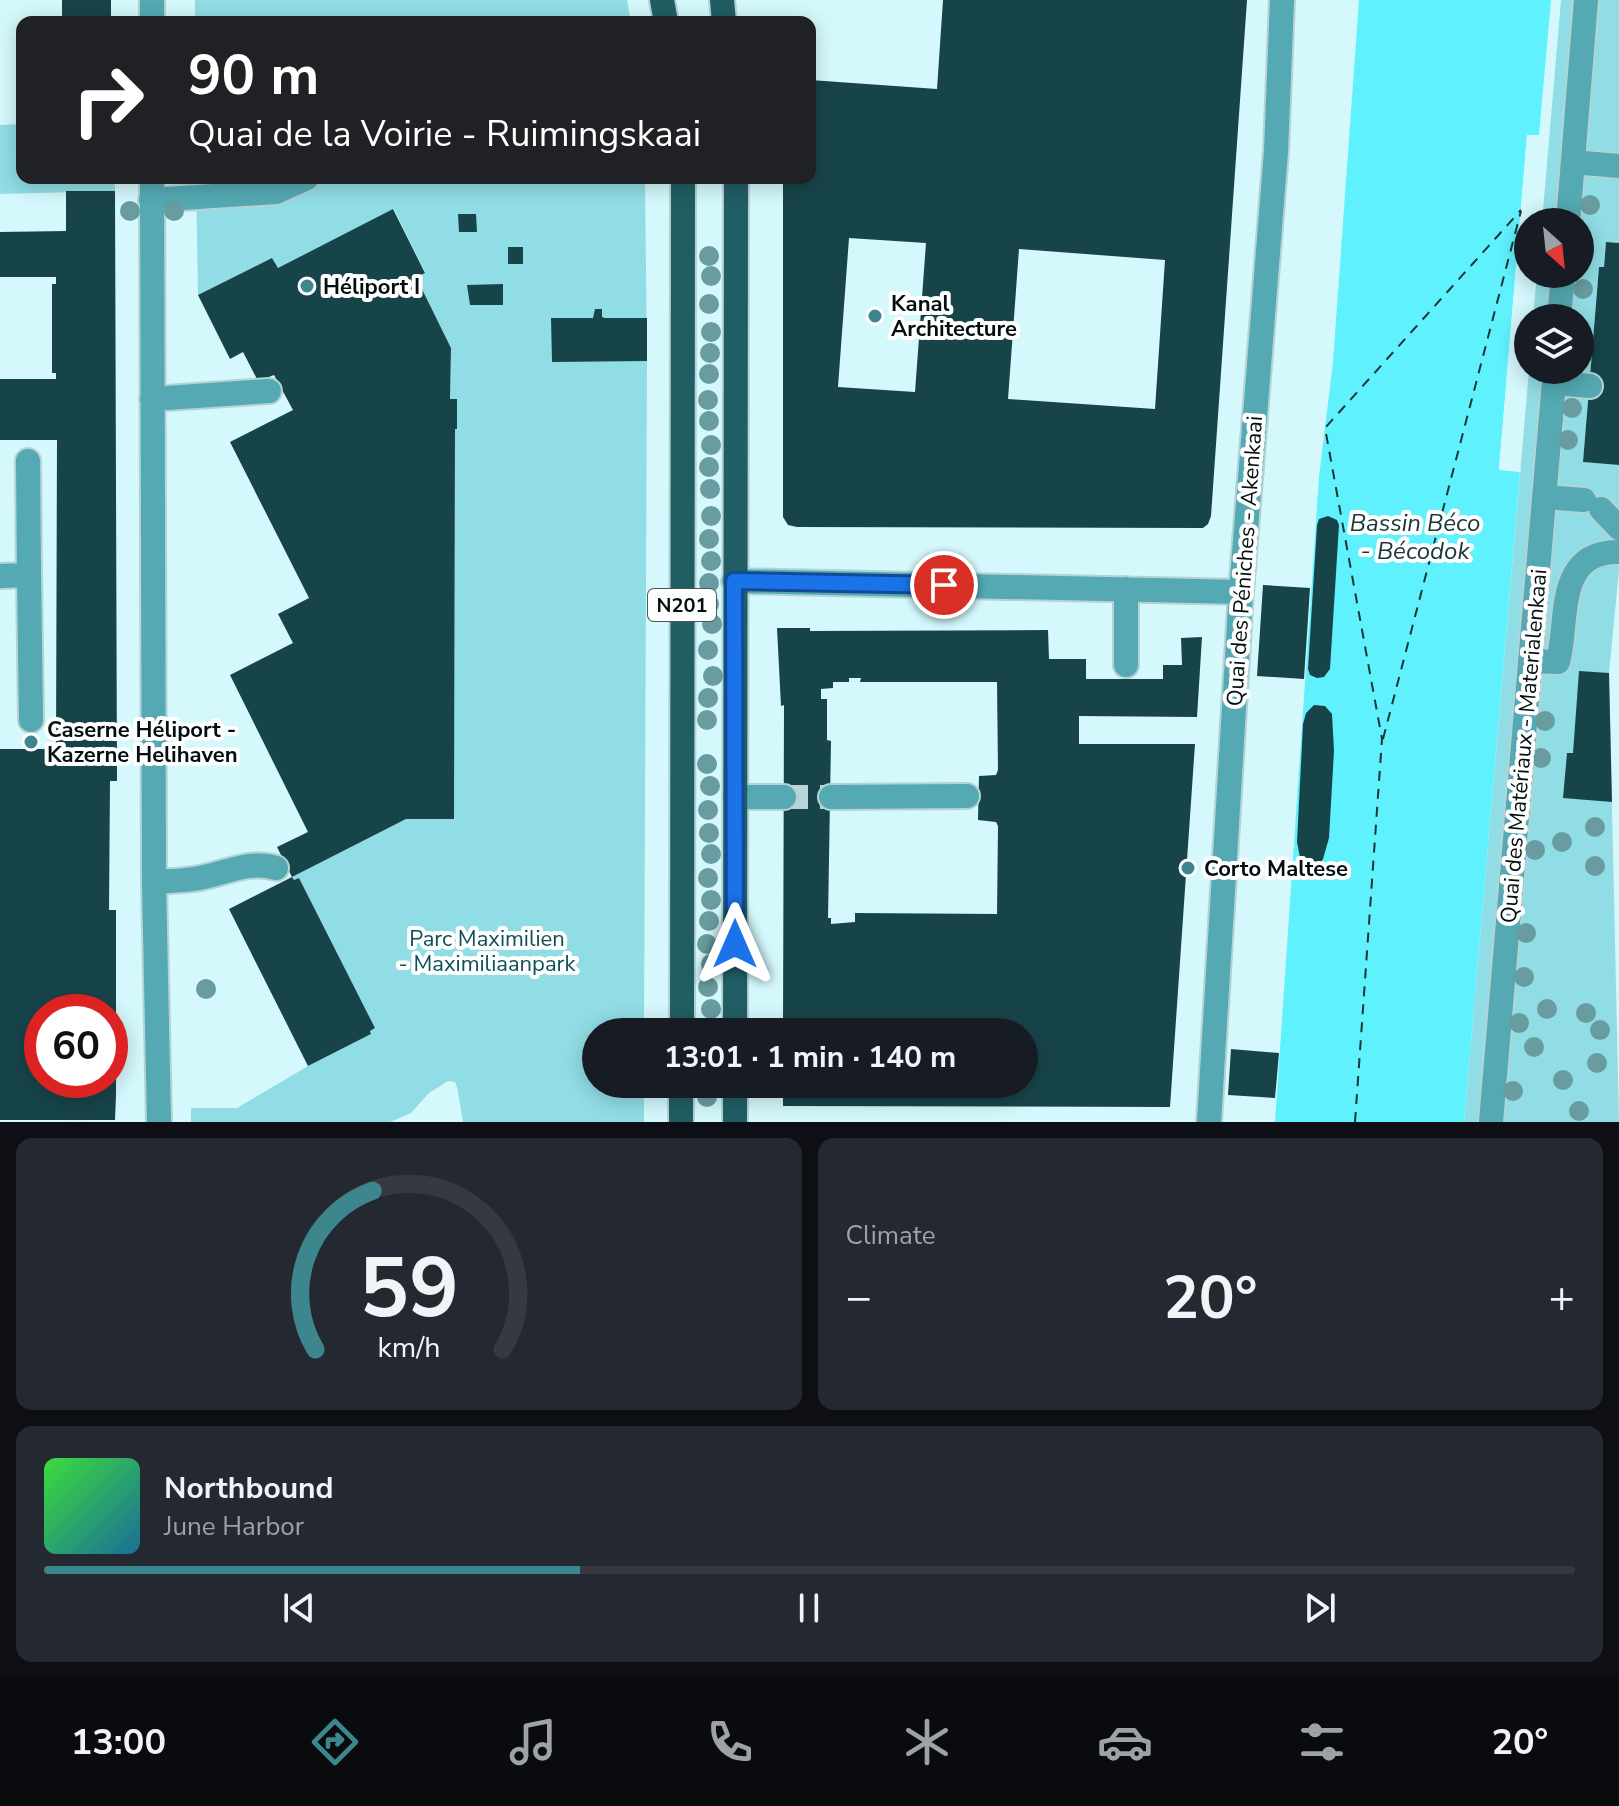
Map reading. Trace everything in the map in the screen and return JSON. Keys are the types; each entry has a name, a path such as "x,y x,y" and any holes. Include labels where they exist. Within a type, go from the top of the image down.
{"main road":[{"name":"N201","path":"682,1018 683,184"},
{"name":"N201","path":"735,1018 736,184"},
{"path":"681,1098 681,1122"},
{"path":"735,1098 735,1122"}],"street":[{"name":"Quai des Péniches - Akenkaai","path":"1209,1122 1241,592 1276,151 1282,0"},
{"path":"1569,208 1586,0"},
{"path":"1573,162 1619,166"},
{"path":"159,1122 154,882 152,189 276,192 294,184"},
{"name":"Quai des Matériaux - Materialenkaai","path":"1491,1122 1553,384"},
{"path":"1583,384 1590,386"},
{"path":"152,399 269,391"},
{"path":"28,461 31,720"},
{"path":"1544,497 1592,505 1619,528"},
{"path":"1530,661 1558,662 1566,588 1585,563 1608,552 1619,552"},
{"path":"0,576 29,575"},
{"path":"734,581 1241,592"},
{"path":"1126,589 1126,665"},
{"path":"831,797 967,796"},
{"path":"735,797 784,797"},
{"path":"154,882 192,879 266,865 276,868"}],"green space":[{"path":"195,0 627,0 630,16 195,16"},
{"path":"1561,0 1619,0 1619,243 1606,242 1604,267 1599,267 1594,328 1594,304 1534,304 1536,288 1594,288 1594,208 1543,208"},
{"path":"16,124 16,184 115,184 115,191 0,194 0,125"},
{"name":"Parc Maximilien - Maximiliaanpark","path":"196,184 645,184 644,1018 582,1018 582,1098 644,1098 644,1122 463,1122 457,1087 455,1082 448,1081 429,1093 411,1113 390,1122 191,1122 191,1108 237,1108 308,1066 371,1034 370,1031 375,1028 299,878 294,880 292,877 406,819 454,819 457,399 450,399 451,348 416,277 425,272 394,209 278,268 272,258 198,295"},
{"path":"1528,384 1589,384 1583,462 1619,465 1619,570 1609,673 1619,1122 1464,1122"}],"water":[{"name":"Bassin Béco - Bécodok","path":"1359,0 1551,0 1539,135 1527,135 1521,208 1514,208 1514,288 1499,469 1520,472 1464,1122 1275,1122 1319,477 1333,362"}],"pier":[{"path":"1527,135 1543,135 1540,139 1531,139 1525,208 1521,208"},
{"path":"1514,288 1518,288 1517,304 1514,304 1503,466 1521,468 1520,472 1499,470"}],"building":[{"path":"62,0 111,0 111,16 62,16"},
{"path":"943,0 1247,0 1208,524 1203,528 788,525 783,517 783,184 816,184 816,80 937,89","holes":["849,238 926,243 915,392 838,387","1019,249 1165,260 1155,409 1008,399"]},
{"path":"66,191 115,191 117,781 110,781 109,910 116,910 116,994 24,994 24,1098 116,1098 115,1120 0,1120 0,749 56,749 57,440 0,440 0,379 56,379 56,373 52,373 52,284 56,284 56,277 0,277 0,232 66,231"},
{"path":"393,209 425,273 416,277 451,348 450,399 457,399 454,819 406,819 292,877 277,847 308,832 230,675 293,643 278,614 309,598 230,442 293,410 274,375 258,381 243,352 230,359 198,295 272,258 278,268"},
{"path":"458,214 476,214 477,232 459,232"},
{"path":"1606,242 1619,243 1619,465 1583,462 1589,384 1594,384 1599,267 1604,267"},
{"path":"508,247 523,247 523,264 508,264"},
{"path":"503,284 503,305 470,305 467,285"},
{"path":"595,309 602,309 602,317 605,318 647,318 647,361 552,362 551,318 593,318"},
{"path":"1328,516 1337,520 1339,525 1330,669 1324,677 1317,678 1310,675 1308,669 1317,525 1319,519"},
{"path":"1263,585 1310,588 1304,679 1257,676"},
{"path":"777,628 810,628 810,631 1048,630 1049,659 1086,659 1086,679 1163,679 1163,665 1182,665 1181,638 1202,637 1197,717 1079,716 1079,744 1195,744 1170,1107 783,1106 783,1098 1038,1098 1038,1018 783,1018 784,705 781,706","holes":["849,678 861,678 860,682 997,682 998,770 996,775 979,776 978,820 996,822 998,826 997,914 855,913 855,922 831,924 831,918 828,918 831,741 827,740 827,699 821,699 821,689 833,688 833,682 849,682"]},
{"path":"1579,671 1609,673 1612,802 1563,798 1567,753 1573,753"},
{"path":"1314,705 1325,706 1332,714 1334,751 1329,838 1323,859 1310,879 1301,863 1297,842 1303,724 1306,713"},
{"path":"292,877 294,880 299,878 375,1028 370,1031 371,1034 308,1066 229,909"},
{"path":"1231,1049 1279,1053 1275,1098 1228,1095"}],"ferry route":[{"path":"1355,1122 1382,739 1325,428 1514,218"},
{"path":"1383,739 1514,238"}],"tunnel":[{"path":"784,797 831,797"}],"place":[{"name":"Héliport I","path":"307,286"},
{"name":"Kanal Architecture","path":"875,316"},
{"name":"Caserne Héliport - Kazerne Helihaven","path":"31,742"},
{"name":"Corto Maltese","path":"1188,868"}],"route":[{"path":"735,944 734,581 944,585"}]}
